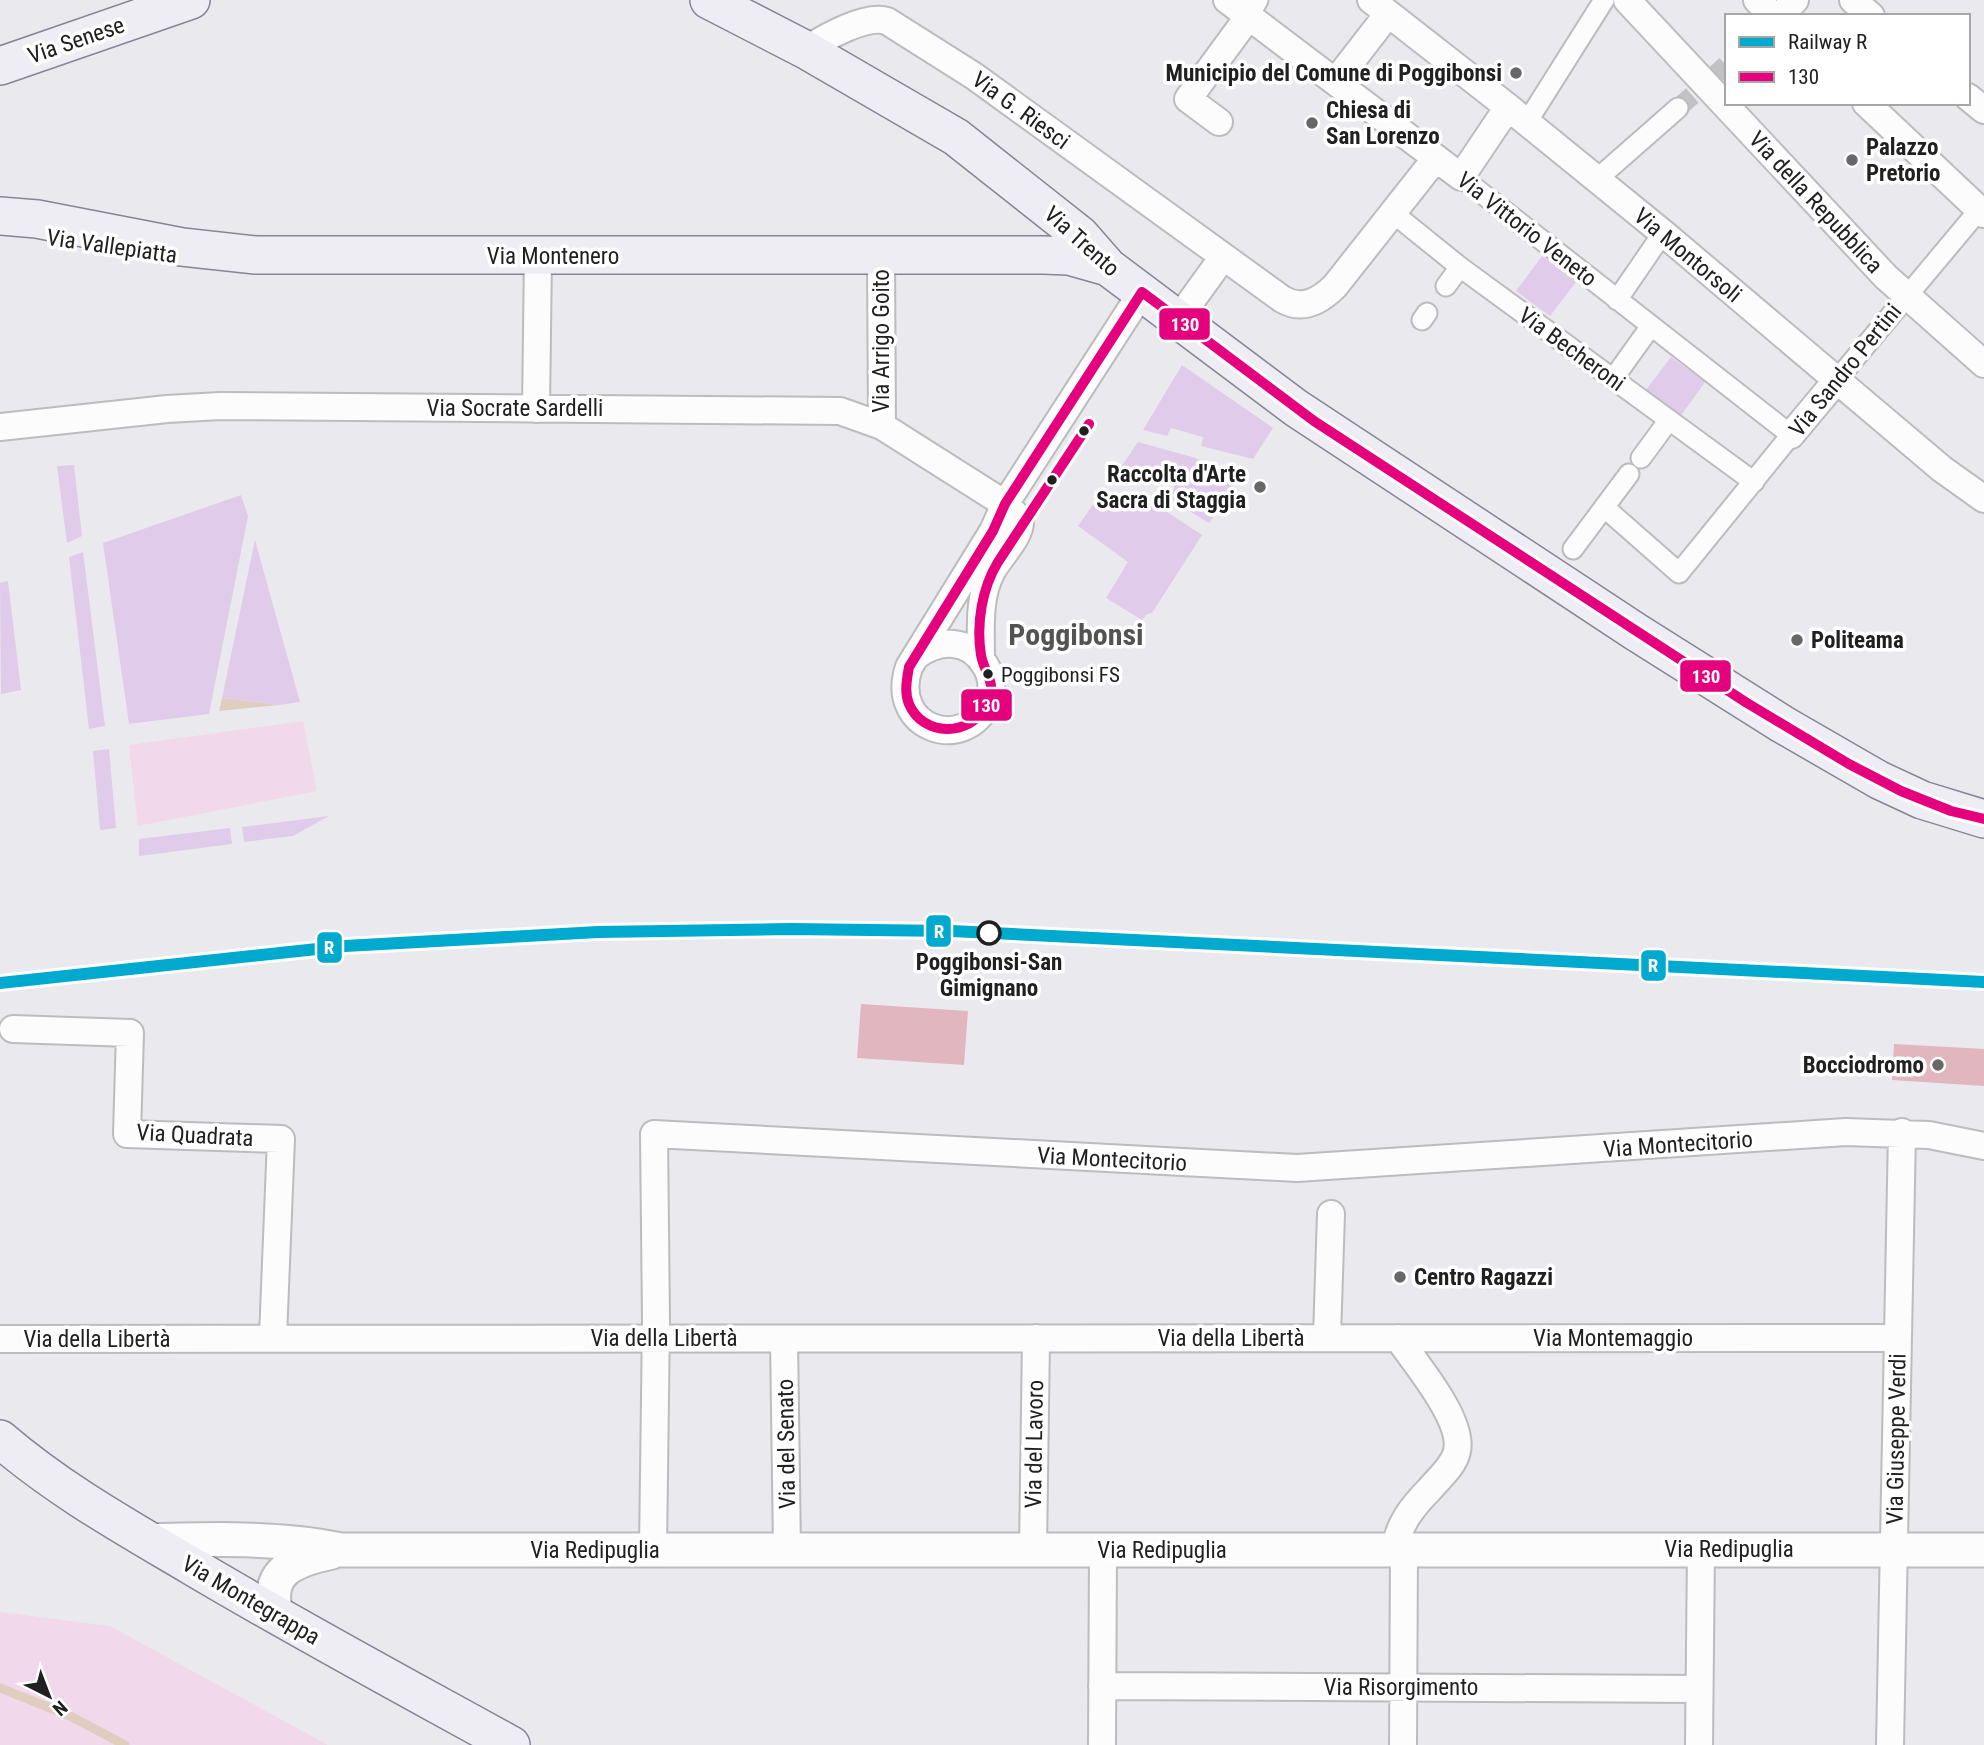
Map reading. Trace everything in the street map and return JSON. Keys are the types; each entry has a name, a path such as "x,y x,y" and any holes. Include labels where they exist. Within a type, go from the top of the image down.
{"main road":[{"name":"Via Senese","path":"0,66 191,0"},
{"name":"Via Trento","path":"709,0 806,50 943,128 994,165 1080,235 1108,267 1324,427 1625,625 1759,710 1900,791 1951,811 1984,819"},
{"path":"1014,254 1032,245 1040,236 1044,222 1044,206"},
{"name":"Via Montenero","path":"0,216 37,219 172,246 223,253 538,256 1014,254 1069,256 1108,267"},
{"name":"Via Montegrappa","path":"0,1439 71,1493 150,1541 277,1617 511,1745"}],"street":[{"name":"Via Vittorio Veneto","path":"1227,0 1254,8 1336,81 1791,435"},
{"path":"1461,177 1518,114 1604,0"},
{"name":"Via della Repubblica","path":"1627,0 1725,104"},
{"path":"1757,0 1771,14"},
{"path":"1782,14 1795,0"},
{"path":"1853,0 1869,14"},
{"path":"1336,81 1385,5"},
{"name":"Via Montorsoli","path":"1385,5 1663,233 1942,468 1984,499"},
{"path":"1219,122 1188,99 1254,8"},
{"name":"Via G. Riesci","path":"806,50 828,37 865,22 877,19 887,21 974,76 1286,302 1303,305 1315,301 1330,290 1436,158"},
{"path":"1970,99 1984,110"},
{"name":"Via della Repubblica","path":"1726,105 1873,264 1984,364"},
{"path":"1868,105 1982,210"},
{"path":"1596,180 1678,108"},
{"name":"Via Sandro Pertini","path":"1604,507 1679,573 1906,296 1982,210"},
{"name":"Via Becheroni","path":"1393,213 1460,267 1754,482"},
{"name":"Via Vallepiatta","path":"0,233 47,236 160,258 223,253"},
{"path":"1618,300 1663,233"},
{"path":"536,409 538,256"},
{"name":"Via Arrigo Goito","path":"881,256 882,425"},
{"path":"1179,318 1223,257"},
{"path":"1446,286 1460,267"},
{"path":"916,656 928,648 949,643 970,649 981,658 988,670 991,684 985,710 963,727 950,730 936,729 923,723 907,704 904,691 909,667 993,531 1005,504 1142,292"},
{"path":"1613,379 1651,326"},
{"name":"Via Socrate Sardelli","path":"0,427 30,426 176,408 220,406 817,409 848,413 882,425 1005,504"},
{"path":"1641,458 1669,420"},
{"path":"1573,549 1629,474"},
{"path":"981,658 981,616 985,587 1020,526 1018,516 1005,504"},
{"name":"Via Quadrata","path":"13,1029 130,1033 127,1133 281,1139 273,1338"},
{"name":"Via Montecitorio","path":"653,1550 654,1134 1306,1168 1846,1132 1902,1132 1984,1146"},
{"name":"Via Giuseppe Verdi","path":"1891,1745 1902,1132"},
{"path":"1327,1337 1331,1214"},
{"name":"Via della Libertà","path":"0,1339 1327,1337"},
{"name":"Via Montemaggio","path":"1327,1337 1898,1338"},
{"name":"Via del Lavoro","path":"1032,1550 1036,1338"},
{"path":"1398,1338 1442,1404 1458,1442 1457,1453 1451,1465 1406,1517 1399,1549 1403,1745"},
{"name":"Via del Senato","path":"784,1339 787,1550"},
{"name":"Via Redipuglia","path":"150,1541 263,1540 314,1544 341,1550 1984,1550"},
{"path":"1699,1745 1701,1549"},
{"name":"Via Redipuglia","path":"277,1617 275,1604 278,1583 287,1567 305,1559 341,1550"},
{"path":"1102,1745 1103,1550"},
{"name":"Via Risorgimento","path":"1102,1686 1699,1689"}],"shaded area":[{"path":"1542,256 1576,282 1550,316 1516,291"},
{"path":"1671,357 1705,382 1680,417 1645,391"},
{"path":"1182,365 1273,428 1253,459 1201,446 1203,437 1171,428 1167,436 1143,430"},
{"path":"1138,442 1196,458 1235,485 1209,523 1171,500 1175,484 1117,473"},
{"path":"74,465 82,536 67,543 57,466"},
{"path":"241,495 248,516 209,714 129,724 103,543"},
{"path":"1099,496 1164,510 1202,535 1152,613 1142,620 1106,598 1128,562 1078,526"},
{"path":"255,540 300,702 279,705 222,698"},
{"path":"83,552 105,726 89,729 69,557"},
{"path":"8,581 21,690 1,694 0,583"},
{"path":"222,698 279,705 219,711"},
{"path":"303,721 317,791 138,826 129,745"},
{"path":"109,749 116,828 100,830 93,751"},
{"path":"329,816 293,836 244,842 242,827"},
{"path":"230,828 232,844 139,856 139,839"},
{"path":"861,1004 968,1011 964,1065 857,1058"},
{"name":"Bocciodromo","path":"1894,1044 1984,1049 1984,1086 1892,1080"},
{"path":"0,1612 110,1626 328,1745 0,1745"}],"waterway":[{"path":"0,1688 70,1716 125,1745"}],"tunnel":[{"path":"1712,78 1725,66"},
{"path":"1678,108 1701,88"}],"rail line":[{"name":"R","path":"0,983 345,946 598,932 789,929 952,931 1984,982"}],"transit line":[{"name":"130","path":"1089,424 992,572 982,607 979,631 981,655 991,685 986,706 979,716 958,728 947,729 925,723 916,715 907,699 909,667 993,531 1005,504 1142,292 1314,421 1747,703 1849,764 1901,791 1951,811 1984,819"}],"place":[{"name":"Municipio del Comune di Poggibonsi","path":"1516,73"},
{"name":"Chiesa di San Lorenzo","path":"1312,123"},
{"name":"Palazzo Pretorio","path":"1852,160"},
{"name":"Raccolta d'Arte Sacra di Staggia","path":"1260,487"},
{"name":"Politeama","path":"1797,640"},
{"name":"Poggibonsi FS","path":"988,674"},
{"name":"Poggibonsi-San Gimignano","path":"989,933"},
{"name":"Bocciodromo","path":"1938,1065"},
{"name":"Centro Ragazzi","path":"1400,1277"}],"district":[{"name":"Poggibonsi","path":"1076,635"}]}
